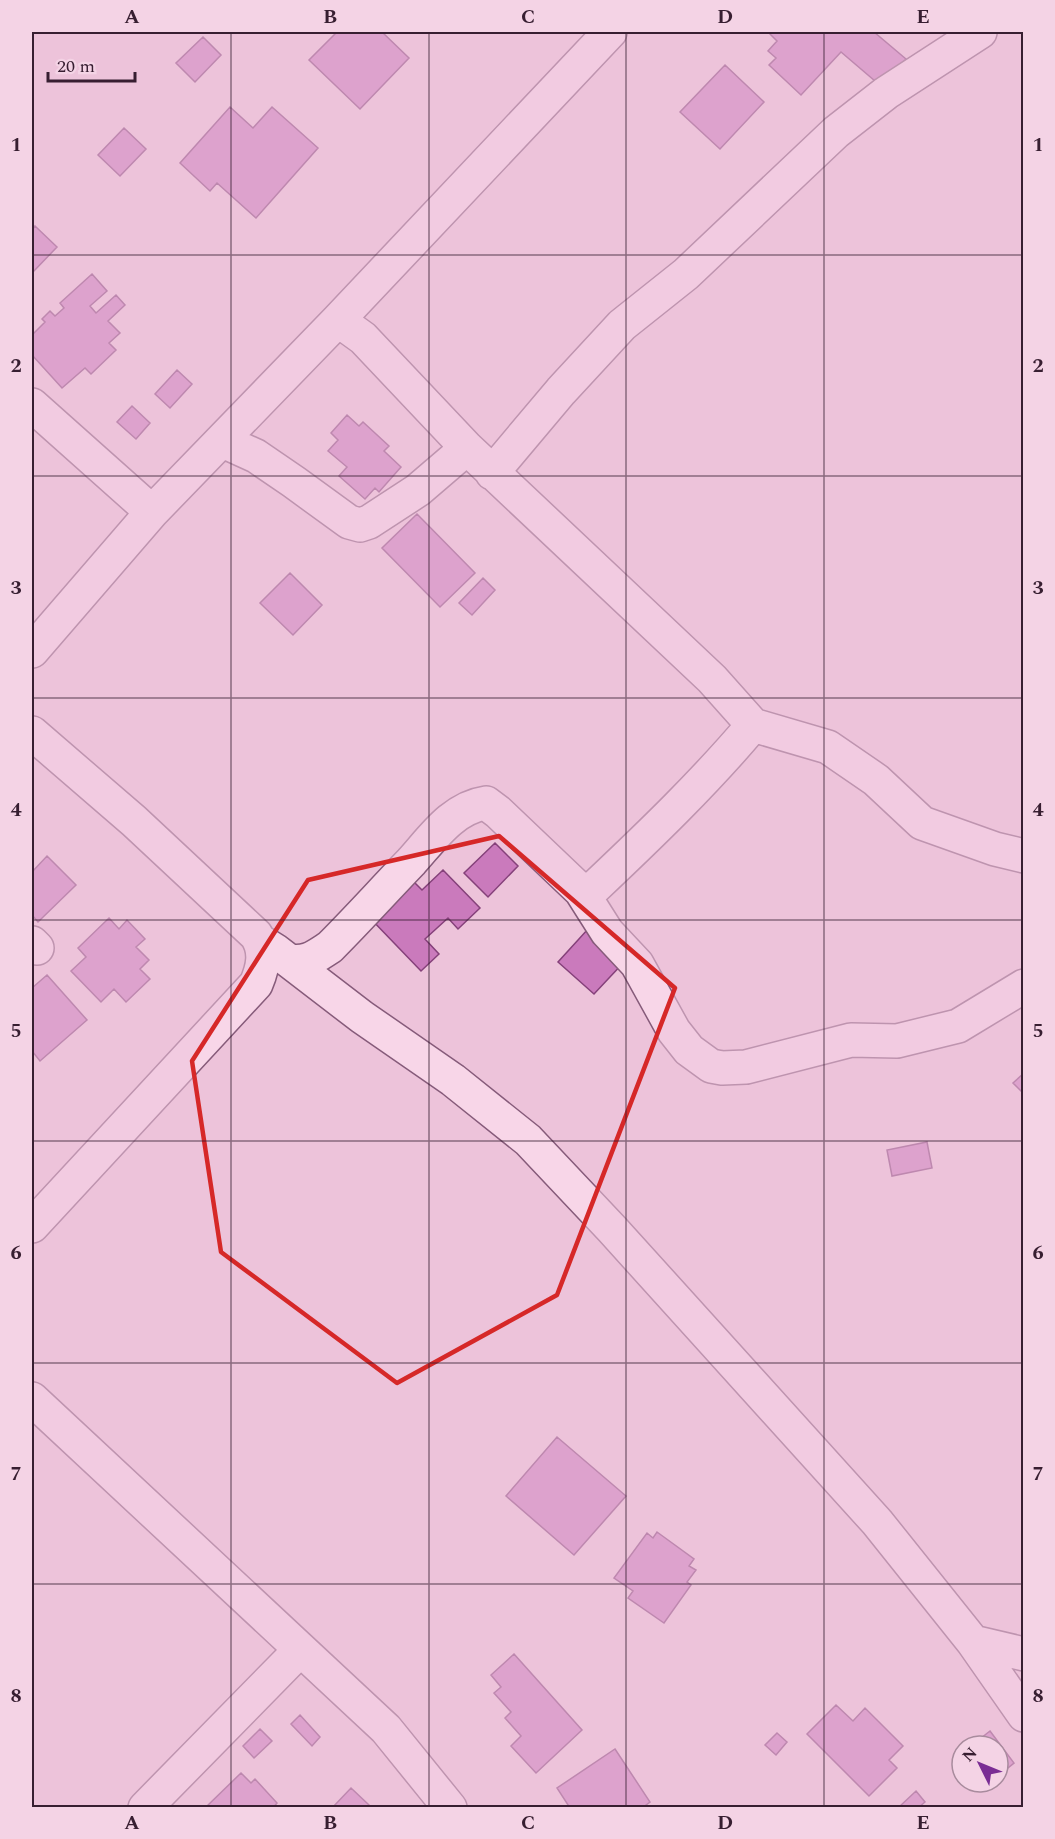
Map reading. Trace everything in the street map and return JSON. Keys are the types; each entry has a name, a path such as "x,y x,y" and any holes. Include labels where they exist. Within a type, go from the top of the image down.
{"street":[{"path":"32,651 152,512 223,441 610,32"},
{"path":"492,473 561,391 622,326 686,273 836,132 886,93 980,32"},
{"path":"338,320 363,338 492,473 712,679 753,725 828,747 876,780 922,823 995,849 1023,856"},
{"path":"32,405 152,512"},
{"path":"223,441 256,456 349,522 360,525 369,522 418,490 467,448"},
{"path":"581,891 595,886 671,814 753,725"},
{"path":"32,733 134,821 260,941 362,1017 453,1080 528,1140 612,1229 877,1522 973,1642 1023,1715"},
{"path":"289,961 299,963 311,960 330,947 436,832 474,805 486,803 581,891 607,932 637,964 674,1031 689,1050 711,1066 746,1067 851,1040 897,1041 958,1026 1023,986"},
{"path":"32,1226 256,984 263,967 260,941"},
{"path":"32,1399 386,1729 450,1808"},
{"path":"973,1642 1023,1654"},
{"path":"145,1808 300,1650"}],"highlighted area":[{"path":"499,836 675,988 557,1295 397,1383 221,1252 192,1061 308,880"}],"building":[{"path":"337,32 382,32 409,58 360,109 309,60"},
{"path":"770,32 874,32 906,59 882,87 841,52 801,95 769,65 776,58 768,51 777,41"},
{"path":"203,37 221,55 195,82 176,63"},
{"path":"725,65 764,102 720,149 680,112"},
{"path":"230,107 253,128 272,107 318,148 256,218 217,183 210,191 180,163"},
{"path":"124,128 146,149 120,176 98,155"},
{"path":"35,226 57,247 33,272 32,230"},
{"path":"92,274 107,291 90,306 96,313 116,295 125,305 108,321 120,333 109,343 116,350 91,374 85,368 62,388 32,355 32,335 45,322 42,319 50,311 55,316 64,308 60,303"},
{"path":"177,370 192,384 170,408 155,394"},
{"path":"132,406 150,423 136,439 117,422"},
{"path":"347,415 359,426 363,422 389,446 384,451 401,467 379,492 375,488 365,499 339,476 347,467 328,451 338,440 331,433"},
{"path":"417,514 475,573 440,607 382,548"},
{"path":"290,573 322,605 293,635 260,603"},
{"path":"483,578 495,590 472,615 459,603"},
{"path":"495,843 518,866 488,897 464,873"},
{"path":"47,856 76,885 38,922 32,915 32,872"},
{"path":"443,870 480,908 458,929 448,918 425,939 439,954 421,971 370,918 411,879 422,890"},
{"path":"109,918 119,929 127,920 145,939 136,947 149,960 140,969 150,979 126,1002 114,989 101,1002 71,971 86,957 78,948"},
{"path":"588,929 624,962 594,994 558,962"},
{"path":"47,975 87,1020 40,1061 32,1051 32,988"},
{"path":"1024,1073 1024,1094 1013,1083"},
{"path":"927,1142 932,1168 892,1176 887,1150"},
{"path":"557,1437 626,1496 574,1555 506,1496"},
{"path":"657,1532 694,1559 689,1566 696,1570 687,1582 691,1585 664,1623 628,1598 633,1591 614,1578 647,1533 653,1538"},
{"path":"514,1654 582,1730 536,1773 511,1746 521,1736 505,1718 511,1712 494,1693 501,1687 491,1675"},
{"path":"836,1705 853,1721 865,1708 903,1746 889,1760 897,1768 869,1796 807,1734"},
{"path":"300,1715 320,1737 312,1746 291,1724"},
{"path":"260,1729 272,1741 254,1758 243,1746"},
{"path":"777,1733 787,1742 776,1755 765,1745"},
{"path":"615,1749 650,1802 642,1808 570,1808 557,1788"},
{"path":"241,1773 251,1783 255,1779 277,1803 273,1808 205,1808"},
{"path":"351,1788 369,1805 366,1808 332,1808"},
{"path":"916,1791 925,1802 918,1808 898,1808"}]}
